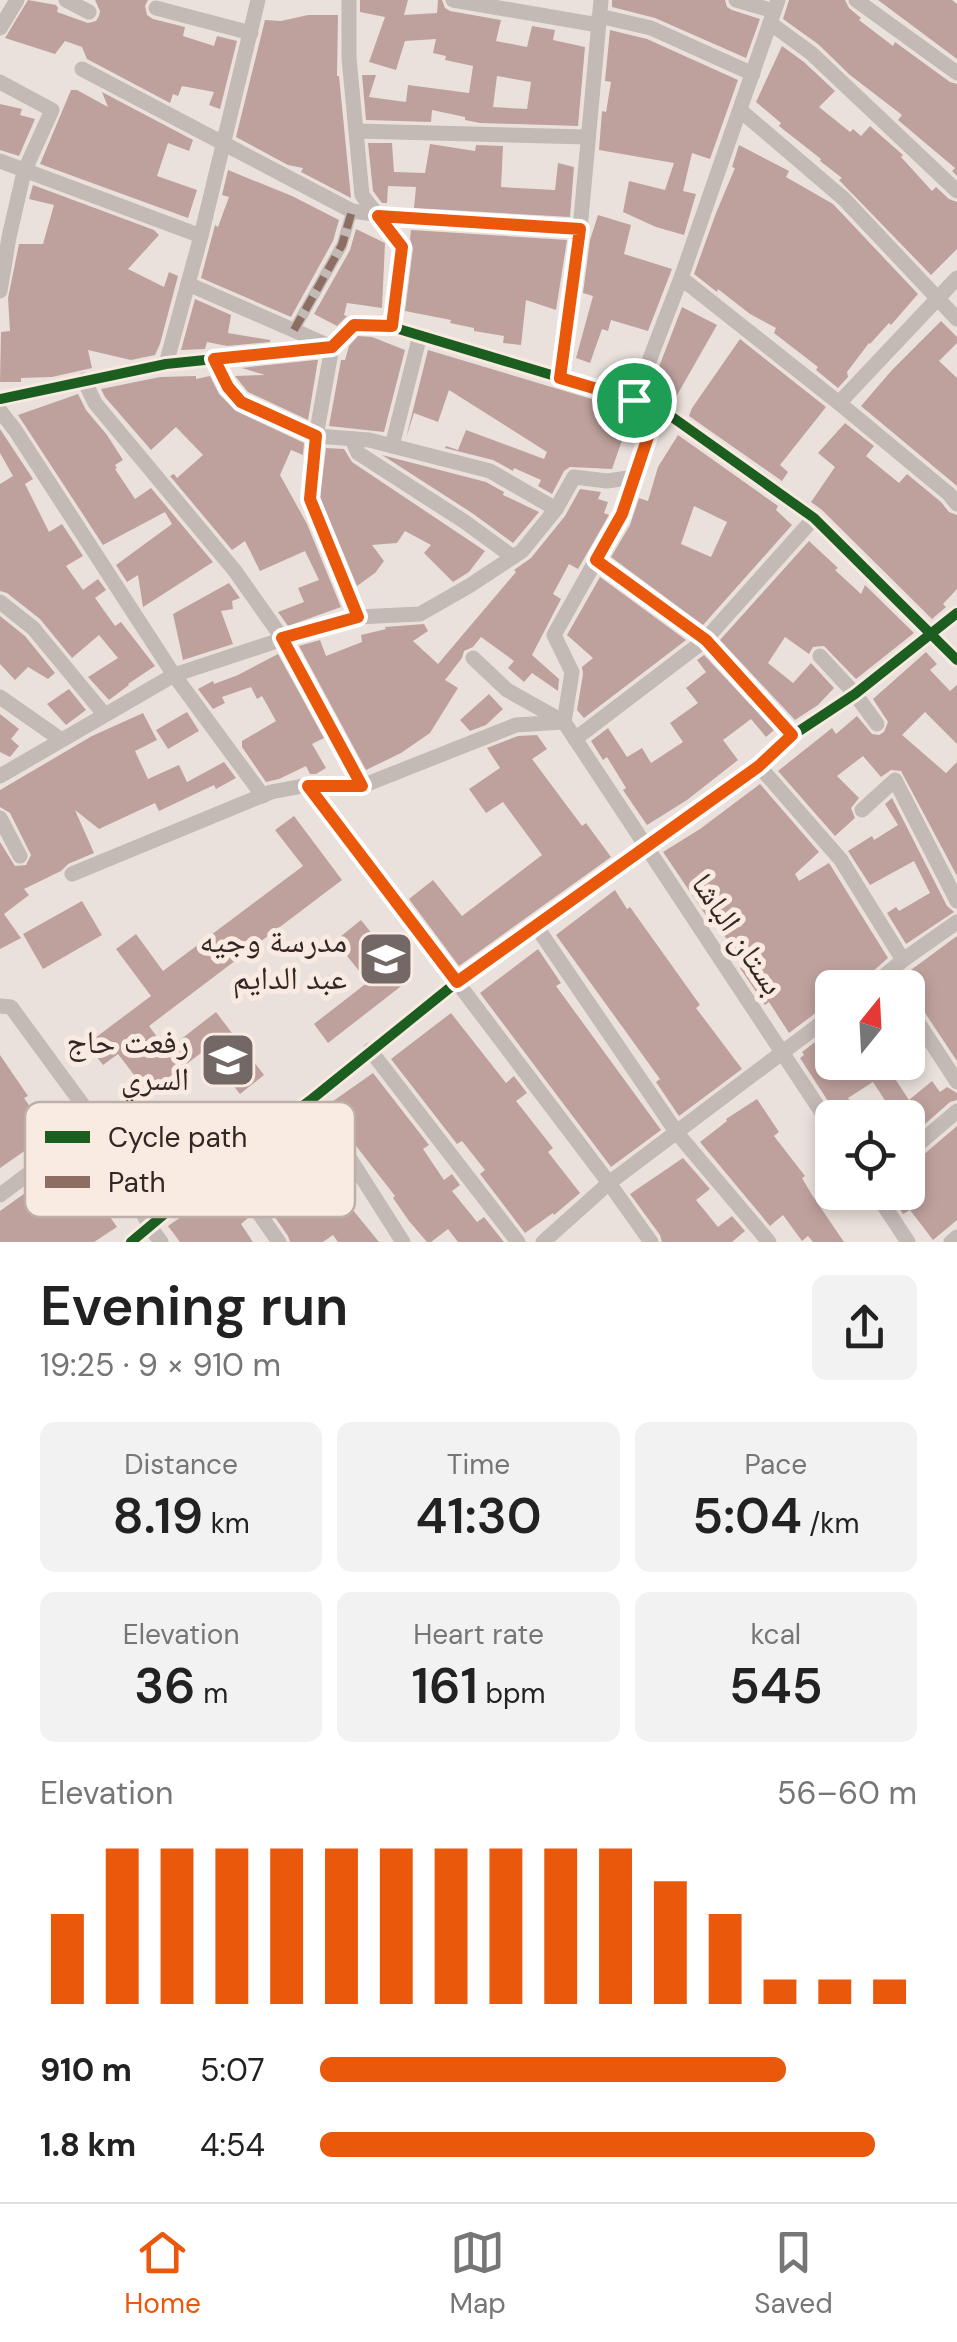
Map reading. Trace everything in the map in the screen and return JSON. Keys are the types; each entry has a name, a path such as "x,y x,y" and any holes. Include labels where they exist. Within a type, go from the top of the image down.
{"street":[{"path":"0,28 17,0"},
{"path":"66,0 89,12"},
{"path":"166,364 258,0"},
{"path":"349,0 349,58 362,195 402,247 392,326"},
{"path":"453,0 600,14 651,28 753,74"},
{"path":"736,0 774,11 811,53 957,191"},
{"path":"856,0 957,73"},
{"path":"156,8 250,33"},
{"path":"634,400 774,11"},
{"path":"560,378 580,229 600,14"},
{"path":"82,69 352,211 580,229"},
{"path":"0,82 52,110 24,172 0,291"},
{"path":"740,111 844,198 957,319"},
{"path":"356,131 588,136"},
{"path":"0,161 201,236"},
{"path":"294,330 342,244 352,211"},
{"path":"681,278 839,403 957,504"},
{"path":"839,403 957,278"},
{"path":"188,284 332,347"},
{"path":"358,617 310,499 316,436 332,347 354,325 392,326 658,407 814,518 957,660"},
{"path":"392,446 420,335"},
{"path":"0,399 166,364 332,347"},
{"path":"214,359 228,387 241,402 316,436 392,446 490,471 556,509"},
{"path":"84,380 95,402 235,571 282,638 362,786"},
{"path":"564,722 572,672 554,636 622,514 658,407"},
{"path":"0,411 174,676 263,796"},
{"path":"352,439 358,454 512,557"},
{"path":"0,776 174,676 282,638 358,617 420,614 522,551 556,509 574,477 607,481 635,476"},
{"path":"575,739 706,640 814,518"},
{"path":"596,560 706,640 792,735"},
{"path":"0,602 33,628 104,714"},
{"path":"307,1102 457,982 759,766 792,735 855,694 957,613"},
{"path":"820,656 877,724"},
{"path":"473,658 508,690 564,722"},
{"path":"0,697 60,739"},
{"path":"72,874 263,796 308,786 362,786 516,725 564,722"},
{"name":"بستان الباشا","path":"564,722 815,1102"},
{"path":"759,766 841,860 903,960"},
{"path":"862,810 895,780 957,901"},
{"path":"308,786 651,1242"},
{"path":"0,818 20,856"},
{"path":"897,970 903,960 957,922"},
{"path":"536,926 676,1134 768,1242"},
{"path":"0,1006 11,1007 81,1102"},
{"path":"543,1242 609,1183 815,1028"},
{"path":"925,1033 957,1082"},
{"path":"370,1050 518,1242"},
{"path":"312,1098 315,1102"},
{"path":"925,1138 957,1111"},
{"path":"355,1166 403,1242"},
{"path":"0,1196 25,1177"},
{"path":"888,1210 908,1242"},
{"path":"145,1217 161,1242"},
{"path":"130,1242 162,1217"},
{"path":"261,1217 279,1242"},
{"path":"951,1242 957,1238"}],"building":[{"path":"28,0 56,5 57,12 88,23 99,16 95,0 148,0 147,15 185,27 183,36 214,46 217,36 237,41 220,109 209,105 214,92 182,86 170,103 87,59 82,47 65,41 55,54 5,38"},
{"path":"360,0 408,0 404,15 437,13 438,0 442,0 450,11 501,20 496,41 527,47 532,26 555,30 553,40 585,47 578,126 480,123 432,110 431,122 366,120 362,75 376,75 369,97 406,102 408,85 469,93 473,66 433,53 436,39 405,41 396,70 369,62 385,17 360,12","holes":["497,76 531,82 527,109 493,107"]},
{"path":"612,0 725,0 732,10 760,19 746,58 655,18 612,7"},
{"path":"789,0 845,0 859,20 893,46 895,42 957,84 957,176 952,171 955,168 898,120 902,115 783,19"},
{"path":"878,0 952,0 957,4 957,59"},
{"path":"338,15 337,76 351,198 301,172 303,168 288,165 236,137 265,20"},
{"path":"610,30 647,39 738,80 710,159 692,153 683,191 696,194 684,235 623,212 629,181 665,190 674,163 599,150 602,111 606,112 611,82 605,81"},
{"path":"782,46 835,91 819,107 850,132 853,129 861,136 870,126 903,155 932,191 936,187 957,202 957,249 931,275 839,180 842,178 756,102"},
{"path":"71,90 108,107 102,92 193,140 189,151 168,143 157,176 197,190 188,218 40,164"},
{"path":"0,104 22,109 20,115 35,119 19,156 0,150"},
{"path":"368,143 392,143 394,172 425,173 430,144 475,151 476,145 503,146 501,187 555,190 558,163 574,167 570,217 414,208 416,187 388,186 387,203 382,203 373,191"},
{"path":"739,145 789,171 786,177 833,204 918,294 869,343 838,388 774,333 776,328 694,274 735,168 732,167"},
{"path":"228,170 339,220 333,241 291,317 201,278 215,225 218,227 229,197 222,195"},
{"path":"33,185 159,235 128,269 164,287 169,272 178,276 155,355 131,360 88,350 92,368 52,377 21,378 21,382 0,382 1,332 10,331 8,298 19,244 43,244 54,205 29,199"},
{"path":"598,215 631,225 624,254 672,269 648,331 611,320 608,331 602,329 590,363 576,358 593,296 583,293 590,240"},
{"path":"356,229 385,243 382,308 347,303 347,316 337,326 314,314 350,250"},
{"path":"411,230 567,240 556,310 526,300 521,345 503,343 504,336 474,331 450,323 451,320 405,311 413,248"},
{"path":"195,299 231,315 228,333 270,342 227,346 207,342 205,349 181,350"},
{"path":"682,307 717,325 676,397 652,385"},
{"path":"941,321 957,337 957,343 939,361 957,378 957,486 861,406"},
{"path":"358,336 372,337 405,350 384,432 329,426 341,360 345,360 349,346"},
{"path":"740,339 826,407 780,465 788,472 782,481 689,416"},
{"path":"428,350 618,407 616,425 626,429 612,469 570,467 552,494 538,486 541,480 514,468 513,471 493,460 445,448 458,450 466,430 544,459 547,452 449,390 438,422 414,413 406,438"},
{"path":"318,360 308,420 248,392 235,376 265,375 242,368"},
{"path":"210,376 219,394 236,411 304,443 303,455 291,450 280,475 307,524 341,607 288,626 278,612 304,602 298,588 319,580 305,551 260,571 245,541 232,550 170,476 174,474 177,478 203,455 176,427 151,450 101,389 160,377"},
{"path":"78,394 123,460 115,469 135,499 151,488 213,562 143,607 138,575 127,582 116,565 172,524 165,512 103,545 18,415"},
{"path":"845,423 874,446 866,456 899,483 907,474 957,515 957,589 943,604 946,607 932,619 811,502 835,467 818,453"},
{"path":"0,429 33,479 25,484 49,532 62,524 83,556 66,566 83,590 98,579 106,590 95,598 115,626 121,622 155,666 109,700 88,677 118,658 99,635 72,658 40,619 0,591 0,484 13,476 0,453"},
{"path":"678,435 778,506 776,510 792,525 703,625 611,557 630,525 639,498 648,501 658,467","holes":["694,506 727,522 711,557 681,544"]},
{"path":"326,448 344,449 352,462 485,551 469,572 453,582 424,553 431,545 405,531 397,543 372,545 384,561 357,586 320,497"},
{"path":"382,455 486,482 539,512 513,543"},
{"path":"580,489 601,492 598,499 608,502 604,513 609,515 578,569 569,564 553,594 561,599 532,655 559,679 558,691 532,673 524,682 508,668 514,661 481,637 464,651 445,680 458,688 430,733 366,770 299,646 320,640 326,656 362,642 361,635 385,627 424,624 428,631 413,641 438,664 514,570 531,558 565,516"},
{"path":"809,541 861,594 865,585 914,633 856,679 824,646 813,647 809,654 785,637 768,663 793,683 811,663 834,688 795,720 720,640"},
{"path":"600,577 686,640 584,718 577,710 582,667 593,658 567,635"},
{"path":"229,583 240,598 232,601 233,609 221,611 233,644 183,660 173,614"},
{"path":"0,616 25,636 55,673 48,679 28,667 15,680 0,664"},
{"path":"926,652 937,664 930,670 950,691 957,685 957,744 925,712 902,735 946,773 957,762 957,876 901,771 891,770 881,777 863,756 837,776 859,798 851,808 855,818 835,836 778,771 832,728 836,734 857,716 872,734 884,732 888,722 873,699"},
{"path":"278,654 324,738 312,744 326,768 310,774 306,766 266,782 242,747 242,741 276,721 262,696 257,699 251,687 222,697 225,703 213,709 198,689 238,675"},
{"path":"704,655 774,730 766,737 751,719 723,740 738,760 647,825 607,757 603,760 591,741 608,728 627,757 642,748 651,763 683,742 670,723 698,703 686,688 706,672 697,660"},
{"path":"69,689 86,710 66,725 47,704"},
{"path":"489,694 503,709 486,725 470,731 460,720"},
{"path":"187,712 199,731 168,749 156,730"},
{"path":"143,713 157,740 135,751 148,779 179,765 187,782 224,762 236,778 159,811 155,803 99,829 75,810 94,853 24,889 29,895 4,914 21,938 0,949 0,842 15,866 26,865 31,855 10,813 0,807 0,790 92,736"},
{"path":"0,714 19,729 11,739 19,746 10,757 0,752"},
{"path":"537,735 547,749 532,759 582,826 586,823 611,857 459,966 409,899 433,880 462,916 542,855 503,802 486,813 469,789 500,768 487,748 518,736"},
{"path":"760,784 819,852 795,874 799,881 829,863 888,958 874,970 815,970 815,1014 789,1033 740,968 747,961 707,917 663,852"},
{"path":"892,798 947,906 954,912 906,944 887,913 896,907 899,911 930,893 914,861 870,885 848,851 898,825 885,804"},
{"path":"294,816 342,880 149,1026 167,1050 216,1012 264,1075 240,1094 205,1050 148,1093 118,1054 103,1065 87,1044 151,996 116,949 136,934 163,971 303,866 275,830"},
{"path":"615,890 742,1069 679,1116 656,1082 660,1079 556,935"},
{"path":"82,901 102,935 43,969 23,934"},
{"path":"361,920 409,980 328,1043 314,1024 368,982 335,941"},
{"path":"957,936 957,1061 925,1013 925,970 911,970"},
{"path":"538,949 561,983 556,986 661,1130 611,1167 480,993"},
{"path":"451,1013 506,1083 514,1076 527,1093 516,1101 553,1148 548,1152 580,1193 525,1233 480,1174 485,1170 462,1141 457,1144 391,1059"},
{"path":"815,1042 815,1080 896,1080 909,1100 885,1100 873,1082 849,1100 827,1100 800,1058"},
{"path":"0,1055 28,1096 24,1098 25,1151 0,1168"},
{"path":"373,1073 429,1145 423,1149 444,1180 452,1174 460,1185 452,1191 477,1222 484,1217 504,1242 458,1242 448,1229 427,1242 355,1145 355,1102 332,1102"},
{"path":"932,1081 940,1092 947,1087 957,1093 957,1100 925,1124 925,1100 909,1100"},
{"path":"757,1099 779,1132 774,1136 805,1176 802,1178 815,1199 815,1210 822,1210 844,1242 813,1242 808,1236 802,1241 783,1215 770,1226 700,1142"},
{"path":"957,1126 957,1220 933,1240 910,1210 925,1210 925,1153"},
{"path":"683,1158 710,1189 696,1200 718,1227 732,1216 745,1231 732,1242 662,1242 630,1194"},
{"path":"25,1193 25,1217 110,1217 117,1227 94,1242 0,1242 0,1211"},
{"path":"355,1213 379,1242 338,1242 333,1235 323,1242 290,1242 275,1217 355,1217"},
{"path":"181,1217 247,1217 241,1224 253,1242 180,1242 168,1226"}],"marked path":[{"path":"294,330 342,245 352,211"}],"cycle path":[{"path":"0,399 166,364 332,347 354,325 392,327 658,407 814,518 957,660"},
{"path":"308,1102 457,982 759,766 793,735 855,694 957,613"},
{"path":"131,1242 161,1217"}],"place":[{"name":"مدرسة وجيه عبد الدايم","path":"386,959"},
{"name":"رفعت حاج السري","path":"228,1060"}],"route":[{"path":"378,216 580,229 560,378 634,400 658,407 622,514 596,560 706,640 792,735 759,766 457,982 308,786 362,786 282,638 358,617 310,499 316,436 241,402 228,387 214,359 332,347 354,325 392,326 402,247 378,216"}]}
